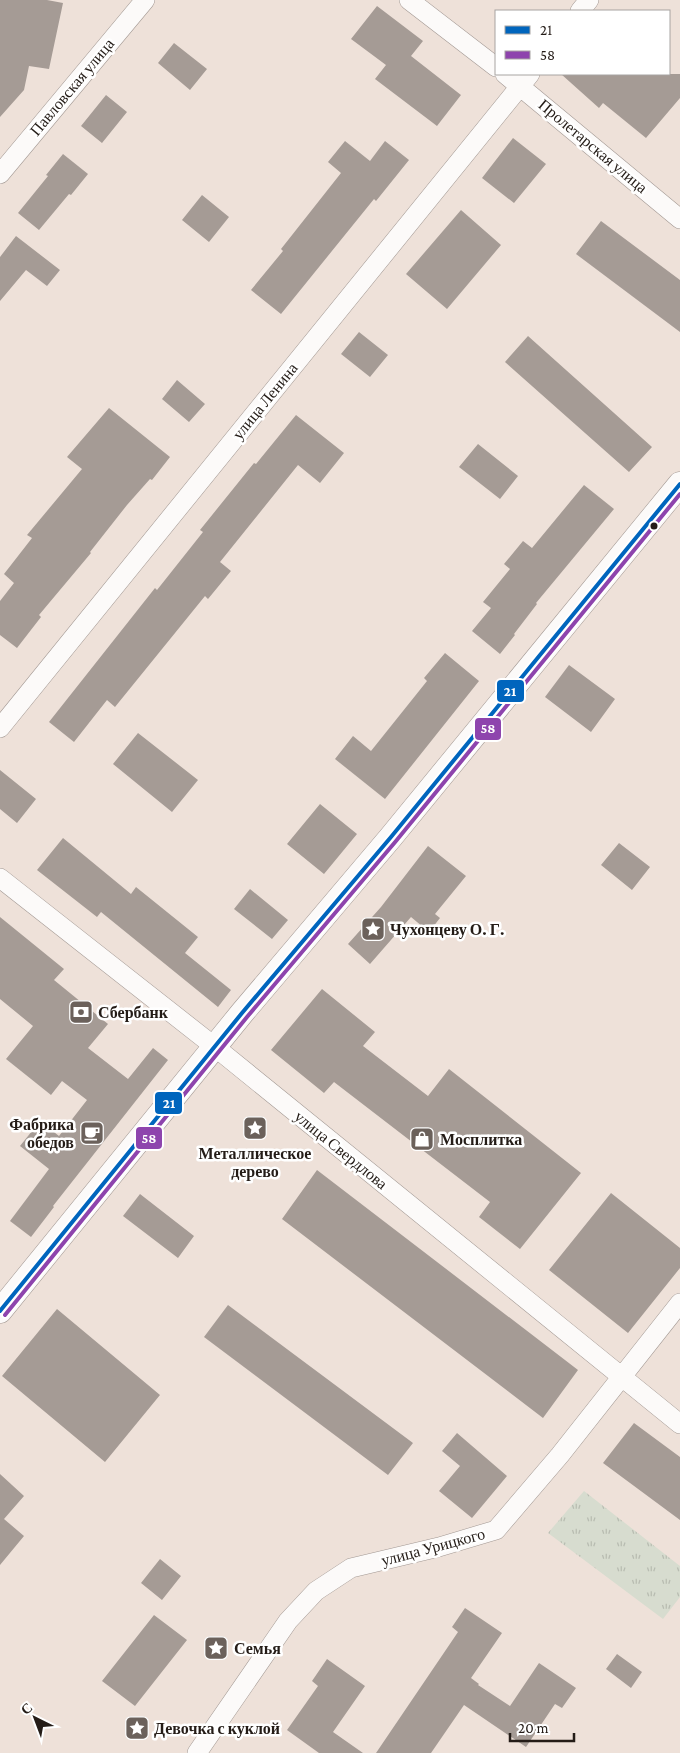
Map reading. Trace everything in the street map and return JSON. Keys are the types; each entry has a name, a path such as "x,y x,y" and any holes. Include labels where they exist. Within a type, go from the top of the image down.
{"street":[{"name":"Павловская улица","path":"0,174 145,0"},
{"path":"409,0 495,66"},
{"path":"581,10 589,0"},
{"name":"Пролетарская улица","path":"508,75 526,80 680,219"},
{"name":"улица Ленина","path":"0,728 526,80"},
{"path":"0,1311 242,1013 391,837 680,484"},
{"name":"улица Свердлова","path":"0,878 215,1047 680,1424"},
{"name":"улица Урицкого","path":"197,1753 288,1621 316,1591 351,1568 439,1547 496,1530 560,1455 680,1303"}],"green space":[{"path":"584,1491 680,1566 680,1597 663,1619 548,1533"}],"building":[{"path":"0,0 47,0 63,3 49,69 29,66 24,90 0,117"},
{"path":"377,6 423,41 411,56 461,95 437,126 375,79 386,65 351,39"},
{"path":"174,43 207,69 190,90 158,63"},
{"path":"680,74 680,98 646,138 603,103 599,108 562,75"},
{"path":"106,95 127,112 102,143 81,126"},
{"path":"513,138 546,164 514,203 482,178"},
{"path":"345,141 370,161 385,141 409,160 376,201 374,199 281,314 251,290 283,251 281,249 341,173 328,162"},
{"path":"63,154 88,174 39,230 18,213"},
{"path":"202,195 229,217 209,242 182,220"},
{"path":"461,210 501,245 447,309 406,274"},
{"path":"601,221 680,280 680,332 576,254"},
{"path":"16,236 60,270 47,286 26,270 0,301 0,257"},
{"path":"359,332 388,355 370,377 341,354"},
{"path":"528,336 652,447 629,472 505,362"},
{"path":"177,380 205,404 189,422 162,399"},
{"path":"109,408 170,457 152,480 150,479 127,505 91,553 39,615 41,617 17,648 0,635 0,601 14,583 4,574 32,538 27,535 82,469 67,457"},
{"path":"296,415 344,453 320,483 298,465 220,562 231,571 208,599 205,596 115,707 107,700 74,742 49,722 155,588 157,590 203,532 200,530"},
{"path":"478,444 518,476 500,499 459,467"},
{"path":"584,485 614,509 536,603 500,654 472,631 491,608 483,602 510,569 504,564 523,541 532,548"},
{"path":"445,653 479,681 385,799 335,759 353,736 371,751 427,681 424,678"},
{"path":"569,665 615,699 591,732 545,697"},
{"path":"138,733 198,780 172,812 113,764"},
{"path":"0,770 36,799 17,823 0,809"},
{"path":"320,804 357,834 324,874 287,844"},
{"path":"63,838 131,894 136,887 198,937 185,953 231,990 218,1007 101,912 97,917 37,870"},
{"path":"619,843 650,867 632,890 601,865"},
{"path":"428,846 466,876 435,914 440,918 429,932 411,917 370,964 348,944 381,907"},
{"path":"250,889 288,920 272,939 234,909"},
{"path":"0,917 64,969 54,980 108,1024 88,1048 128,1079 153,1048 168,1060 53,1206 31,1237 10,1221 49,1169 20,1146 40,1121 59,1136 87,1100 62,1081 51,1095 6,1059 33,1026 0,999"},
{"path":"322,989 375,1032 363,1046 428,1096 449,1069 581,1173 520,1249 479,1217 490,1202 334,1082 324,1093 271,1050"},
{"path":"317,1170 578,1370 543,1418 282,1219"},
{"path":"611,1193 680,1248 680,1268 628,1333 549,1270"},
{"path":"140,1194 194,1236 178,1258 123,1216"},
{"path":"228,1305 413,1443 388,1475 204,1337"},
{"path":"57,1309 160,1395 105,1462 2,1376"},
{"path":"634,1423 680,1457 680,1520 603,1463"},
{"path":"457,1433 507,1476 472,1518 439,1491 460,1466 442,1451"},
{"path":"0,1474 24,1496 4,1519 24,1536 0,1565"},
{"path":"160,1559 181,1576 162,1600 141,1583"},
{"path":"465,1608 502,1633 471,1678 478,1685 510,1706 539,1663 576,1688 562,1708 555,1704 526,1747 464,1705 431,1753 376,1753 458,1632 452,1627"},
{"path":"154,1615 187,1640 135,1706 102,1681"},
{"path":"617,1654 642,1672 631,1688 606,1669"},
{"path":"327,1659 365,1686 333,1732 363,1753 319,1753 287,1730 318,1686 312,1681"}],"transit line":[{"name":"21","path":"0,1311 242,1013 391,837 680,484"},
{"name":"58","path":"5,1315 247,1017 396,841 680,494"}],"place":[{"name":"Чухонцеву О. Г.","path":"373,929"},
{"name":"Сбербанк","path":"81,1012"},
{"name":"Металлическое дерево","path":"255,1128"},
{"name":"Фабрика обедов","path":"92,1133"},
{"name":"Мосплитка","path":"422,1139"},
{"name":"Семья","path":"216,1648"},
{"name":"Девочка с куклой","path":"137,1728"}]}
